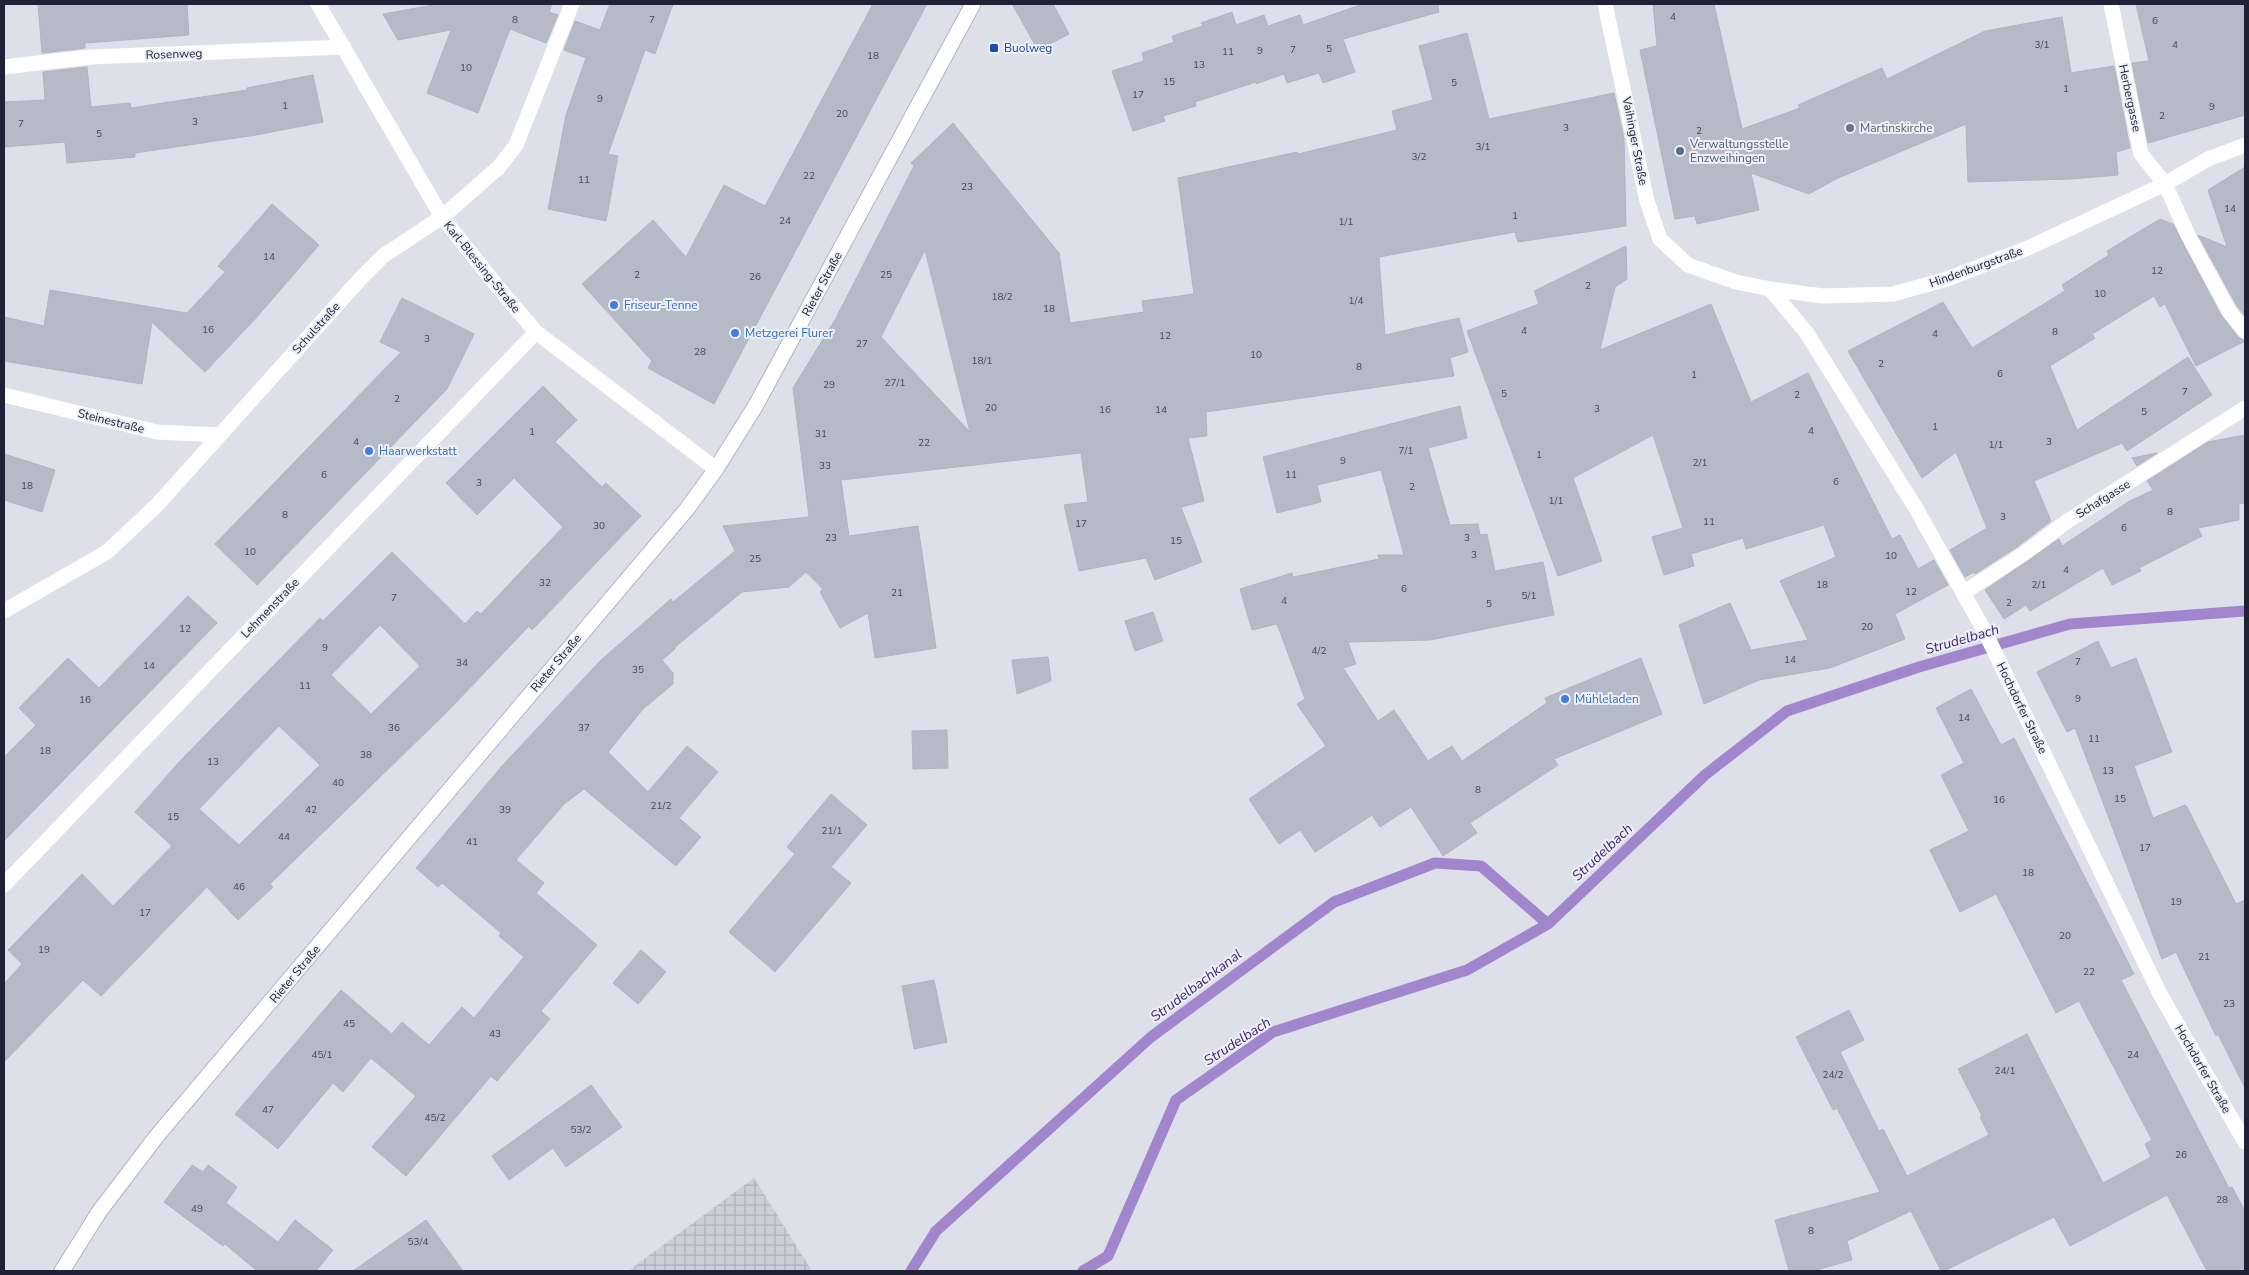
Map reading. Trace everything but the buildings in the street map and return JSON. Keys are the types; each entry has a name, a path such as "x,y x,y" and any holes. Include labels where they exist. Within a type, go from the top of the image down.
{"street":[{"name":"Karl-Blessing-Straße","path":"318,4 442,217 536,332 716,469"},
{"name":"Schulstraße","path":"4,611 107,552 157,505 383,256 442,217 499,167 516,144 572,4"},
{"name":"Rieter Straße","path":"62,1271 99,1212 156,1137 563,653 644,562 716,469 756,405 972,4"},
{"name":"Vaihinger Straße","path":"1605,4 1647,201 1660,239 1688,265"},
{"name":"Herbergasse","path":"2111,4 2141,154 2165,184"},
{"name":"Rosenweg","path":"4,67 90,57 344,47"},
{"name":"Hindenburgstraße","path":"1688,265 1736,282 1770,290 1823,296 1893,294 1947,279 2028,248 2165,184 2208,159 2245,145"},
{"path":"2165,184 2189,237 2229,311 2245,332"},
{"name":"Hochdorfer Straße","path":"1770,290 1806,332 1917,510 1985,632 2160,994 2245,1142"},
{"name":"Lehmenstraße","path":"4,885 536,332"},
{"name":"Steinestraße","path":"4,395 157,432 219,435"},
{"name":"Schafgasse","path":"1963,593 2022,555 2066,522 2245,408"}],"shaded area":[{"path":"754,1178 812,1271 628,1271"}],"waterway":[{"name":"Strudelbach","path":"1083,1271 1108,1256 1176,1100 1273,1032 1467,970 1548,924 1705,775 1787,711 1919,667 2070,624 2245,611"},
{"name":"Strudelbachkanal","path":"911,1271 936,1231 1151,1037 1334,902 1435,863 1481,866 1548,924"}],"place":[{"name":"Buolweg","path":"994,48"},
{"name":"Martinskirche","path":"1850,128"},
{"name":"Verwaltungsstelle Enzweihingen","path":"1680,151"},
{"name":"Friseur-Tenne","path":"614,305"},
{"name":"Metzgerei Flurer","path":"735,333"},
{"name":"Haarwerkstatt","path":"369,451"},
{"name":"Mühleladen","path":"1565,699"}]}
